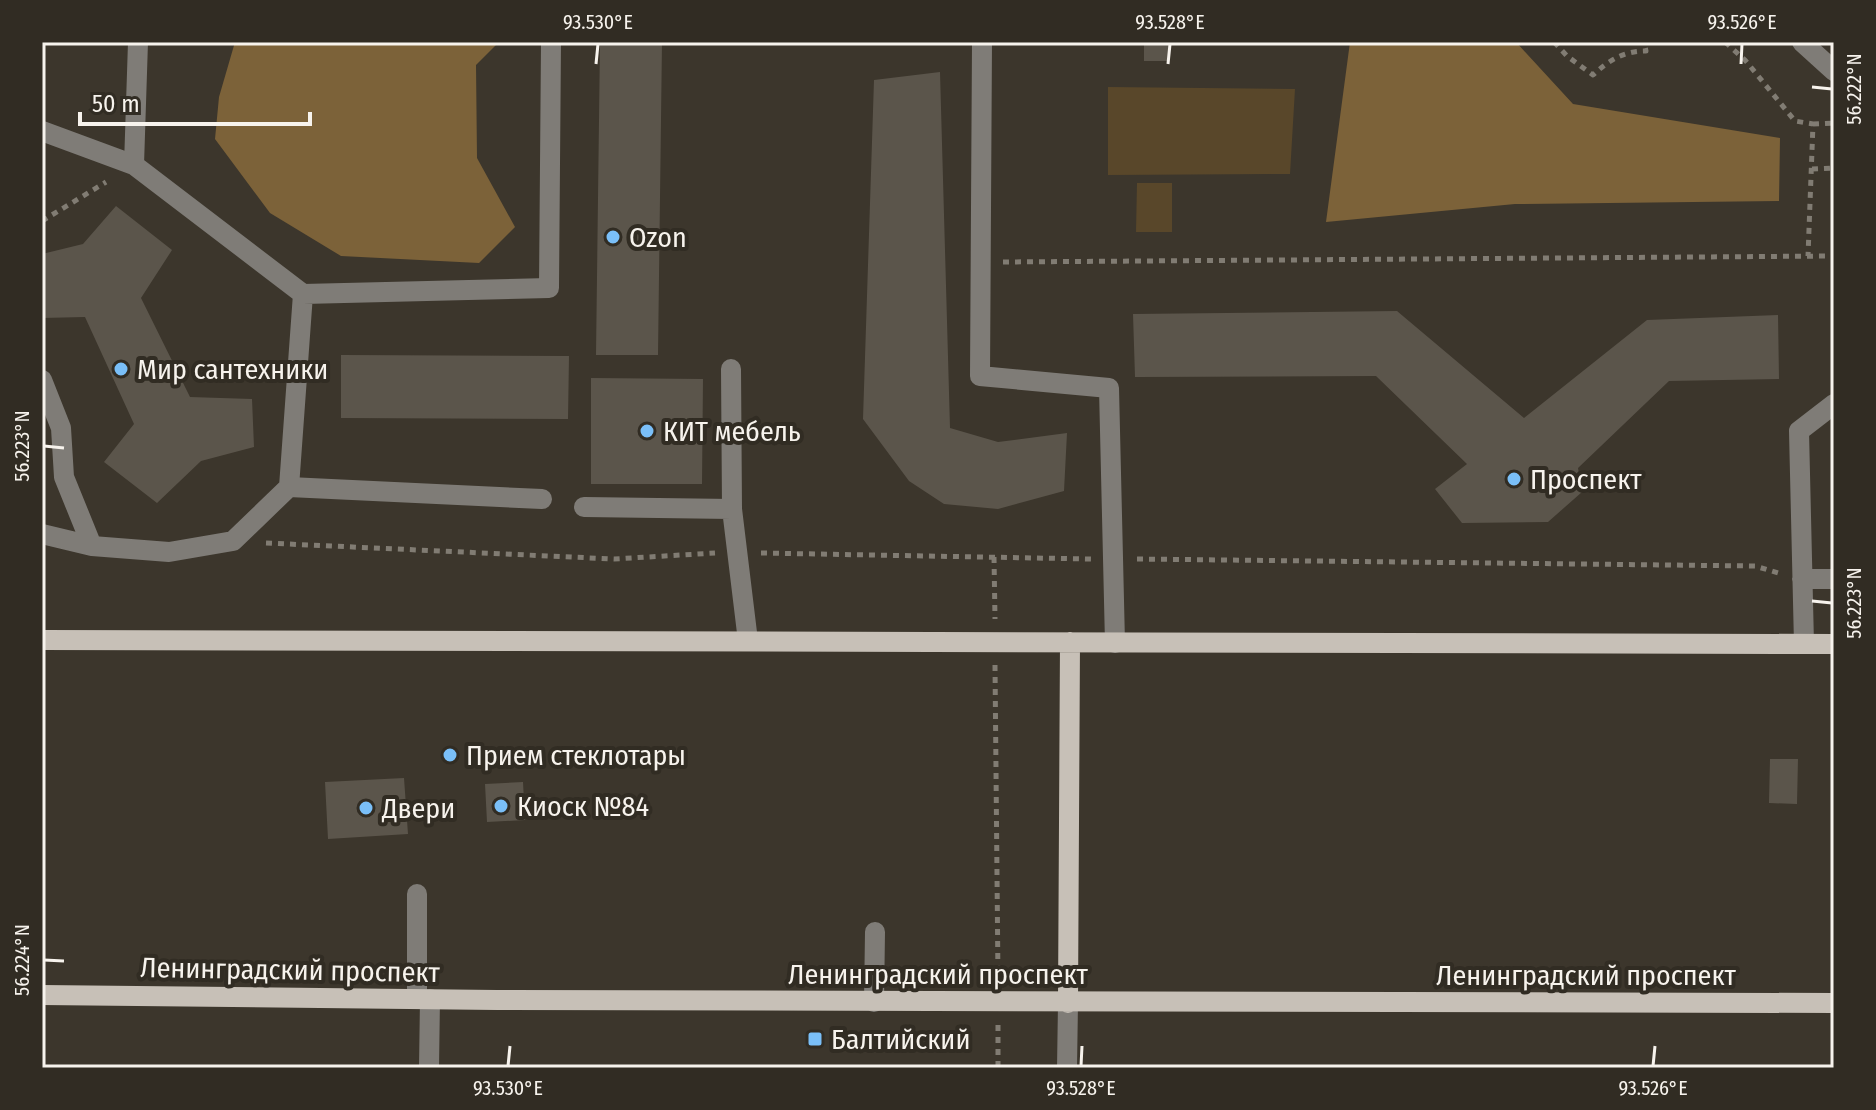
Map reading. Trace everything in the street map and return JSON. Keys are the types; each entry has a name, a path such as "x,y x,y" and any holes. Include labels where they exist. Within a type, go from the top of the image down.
{"main road":[{"path":"42,640 1834,644"},
{"path":"1068,1003 1070,642"},
{"name":"Ленинградский проспект","path":"42,995 998,1003 1834,1003"}],"lane":[{"path":"134,165 138,42"},
{"path":"42,131 134,165 303,294 549,288 551,42"},
{"path":"982,42 980,376 1109,388 1115,643"},
{"path":"1802,42 1834,71"},
{"path":"42,534 92,546 169,552 233,541 289,487 303,294"},
{"path":"731,369 732,509 748,641"},
{"path":"42,380 61,428 52,454 92,546"},
{"path":"1804,644 1799,431 1834,404"},
{"path":"289,487 542,499"},
{"path":"584,507 732,509"},
{"path":"1802,579 1834,579"},
{"path":"417,894 429,1068"},
{"path":"874,1002 875,932"},
{"path":"1067,1068 1068,1003"}],"path":[{"path":"1554,42 1593,75 1609,60 1632,51 1646,51 1644,42"},
{"path":"1725,42 1745,60 1795,121 1834,123"},
{"path":"1808,256 1813,124"},
{"path":"42,221 134,165"},
{"path":"1812,169 1834,168"},
{"path":"980,262 1834,256"},
{"path":"233,541 614,559 736,552 1755,566 1802,579"},
{"path":"994,557 998,1068"}],"shaded area":[{"path":"235,42 499,42 476,65 477,158 515,227 479,263 341,256 270,213 215,139 219,97"},
{"path":"1350,42 1516,42 1573,104 1780,138 1779,201 1515,204 1326,222"},
{"path":"1108,87 1295,89 1290,174 1108,175"},
{"path":"1137,183 1172,183 1172,232 1136,232"}],"building":[{"path":"42,42 102,42 102,45 42,45"},
{"path":"600,42 662,42 658,355 596,355"},
{"path":"1144,42 1170,42 1169,61 1144,61"},
{"path":"940,72 950,428 998,442 1067,433 1064,491 998,509 944,504 909,481 863,419 874,80"},
{"path":"116,206 172,250 141,298 190,397 252,399 254,447 201,461 157,503 104,462 134,424 85,317 42,318 42,254 83,244"},
{"path":"1397,311 1524,418 1647,320 1778,315 1779,379 1669,381 1578,468 1582,492 1548,522 1462,523 1435,489 1467,464 1376,376 1135,377 1133,314"},
{"path":"341,355 569,356 568,419 341,418"},
{"name":"КИТ мебель","path":"591,378 703,379 702,484 591,484"},
{"name":"Прием стеклотары","path":"449,747 458,751 451,764 442,759"},
{"path":"1770,759 1798,759 1797,804 1769,803"},
{"name":"Двери","path":"404,778 408,834 328,839 325,782"},
{"path":"523,782 525,820 487,822 485,784"}],"place":[{"name":"Ozon","path":"613,237"},
{"name":"Мир сантехники","path":"121,369"},
{"name":"КИТ мебель","path":"647,431"},
{"name":"Проспект","path":"1514,479"},
{"name":"Прием стеклотары","path":"450,755"},
{"name":"Киоск №84","path":"501,806"},
{"name":"Двери","path":"366,808"},
{"name":"Балтийский","path":"815,1039"}]}
